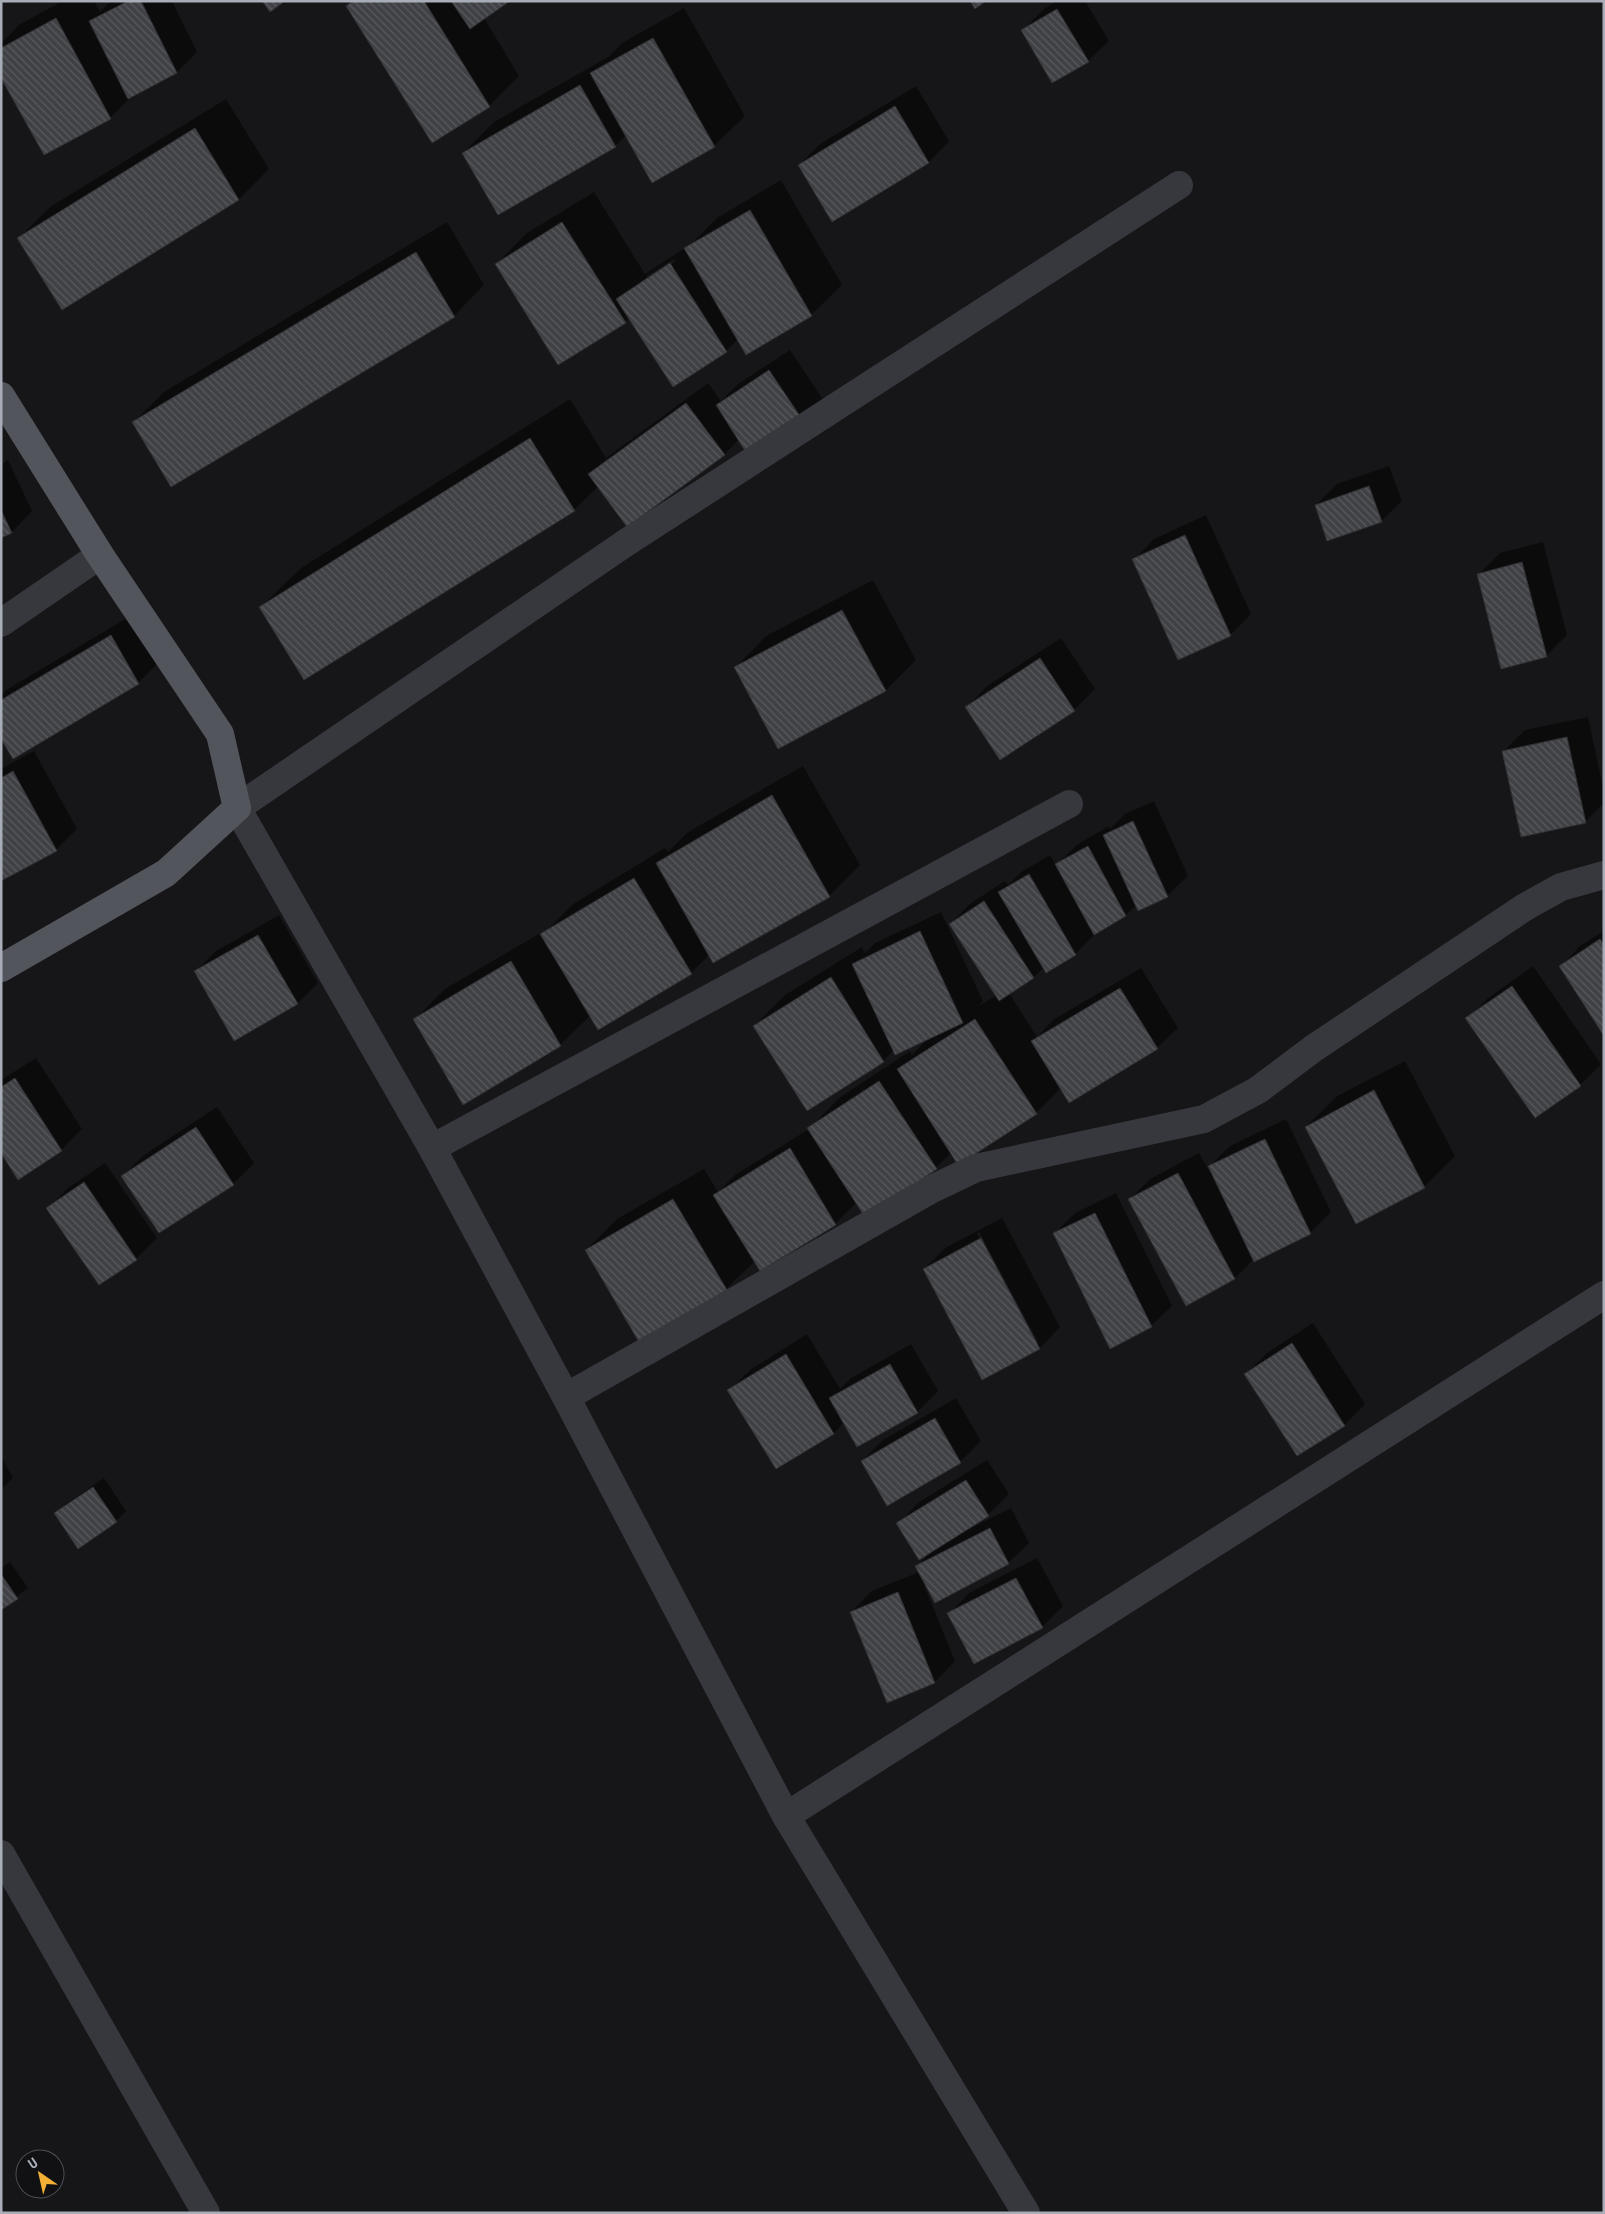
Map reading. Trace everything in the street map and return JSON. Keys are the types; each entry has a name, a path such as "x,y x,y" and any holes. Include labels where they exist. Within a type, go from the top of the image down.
{"main road":[{"path":"1,396 100,555 220,734 236,808 166,873 1,968"}],"street":[{"path":"1026,2213 786,1816 566,1397 432,1148 236,808 627,542 1179,185"},
{"path":"1,623 100,555"},
{"path":"432,1148 1070,804"},
{"path":"566,1397 932,1189 976,1168 1204,1119 1258,1090 1314,1048 1525,907 1561,887 1604,874"},
{"path":"786,1816 1604,1295"},
{"path":"1,1854 206,2213"}],"building":[{"path":"128,1 141,1 177,73 128,99 89,21"},
{"path":"262,1 285,1 270,12"},
{"path":"353,1 424,1 490,107 432,143 346,6"},
{"path":"451,1 510,1 470,29"},
{"path":"970,1 986,1 975,9"},
{"path":"1057,9 1089,62 1052,83 1021,30"},
{"path":"56,18 111,119 44,155 1,78 1,48"},
{"path":"653,38 715,147 652,183 590,73"},
{"path":"580,85 616,147 498,215 462,153"},
{"path":"895,106 929,163 832,222 798,165"},
{"path":"195,128 239,200 62,310 17,238"},
{"path":"750,210 812,316 746,355 684,248"},
{"path":"562,222 626,323 558,365 495,264"},
{"path":"416,252 455,317 171,487 132,422"},
{"path":"670,263 727,352 673,387 616,299"},
{"path":"769,370 804,422 749,457 716,405"},
{"path":"686,403 725,455 627,527 588,474"},
{"path":"530,438 575,511 304,680 259,607"},
{"path":"1369,486 1382,522 1327,541 1315,505"},
{"path":"1,510 12,533 1,538"},
{"path":"1185,535 1231,636 1178,660 1132,559"},
{"path":"1522,562 1547,657 1501,669 1477,574"},
{"path":"842,610 886,691 778,749 734,667"},
{"path":"111,635 139,684 13,759 1,739 1,700"},
{"path":"1040,658 1075,711 1000,760 965,707"},
{"path":"1567,737 1586,823 1521,837 1502,751"},
{"path":"13,771 57,851 1,881 1,778"},
{"path":"772,795 830,897 713,963 656,863"},
{"path":"1133,821 1168,897 1138,911 1103,835"},
{"path":"1088,846 1126,916 1094,935 1055,864"},
{"path":"1029,874 1076,955 1046,973 998,892"},
{"path":"634,878 692,974 598,1030 540,934"},
{"path":"984,901 1034,978 999,1001 949,924"},
{"path":"920,931 963,1023 895,1055 852,964"},
{"path":"258,935 298,1004 234,1041 194,971"},
{"path":"1600,939 1604,945 1604,1036 1559,966"},
{"path":"511,961 561,1046 463,1105 413,1019"},
{"path":"831,977 884,1062 807,1111 753,1026"},
{"path":"1512,986 1581,1086 1535,1118 1465,1018"},
{"path":"1120,988 1158,1049 1069,1103 1031,1041"},
{"path":"975,1019 1037,1114 958,1165 897,1069"},
{"path":"15,1078 62,1151 18,1180 1,1153 1,1087"},
{"path":"879,1081 937,1169 865,1217 807,1128"},
{"path":"1374,1090 1425,1188 1356,1224 1305,1127"},
{"path":"196,1127 234,1185 159,1233 121,1176"},
{"path":"1265,1139 1311,1234 1254,1262 1208,1166"},
{"path":"790,1148 836,1225 760,1271 713,1195"},
{"path":"1178,1173 1235,1279 1186,1306 1128,1199"},
{"path":"84,1182 137,1260 99,1285 46,1208"},
{"path":"673,1199 727,1290 639,1342 585,1250"},
{"path":"1095,1213 1152,1327 1110,1349 1053,1233"},
{"path":"981,1238 1040,1349 982,1380 923,1269"},
{"path":"1292,1343 1345,1426 1297,1456 1244,1374"},
{"path":"786,1354 834,1434 776,1469 727,1390"},
{"path":"890,1364 918,1413 857,1447 829,1398"},
{"path":"935,1418 961,1463 887,1506 861,1461"},
{"path":"966,1480 989,1516 919,1560 896,1523"},
{"path":"93,1487 117,1522 78,1549 54,1513"},
{"path":"990,1528 1009,1564 935,1603 915,1566"},
{"path":"1,1574 18,1599 1,1610"},
{"path":"1016,1578 1043,1628 974,1664 947,1613"},
{"path":"898,1592 935,1683 887,1703 850,1612"}]}
